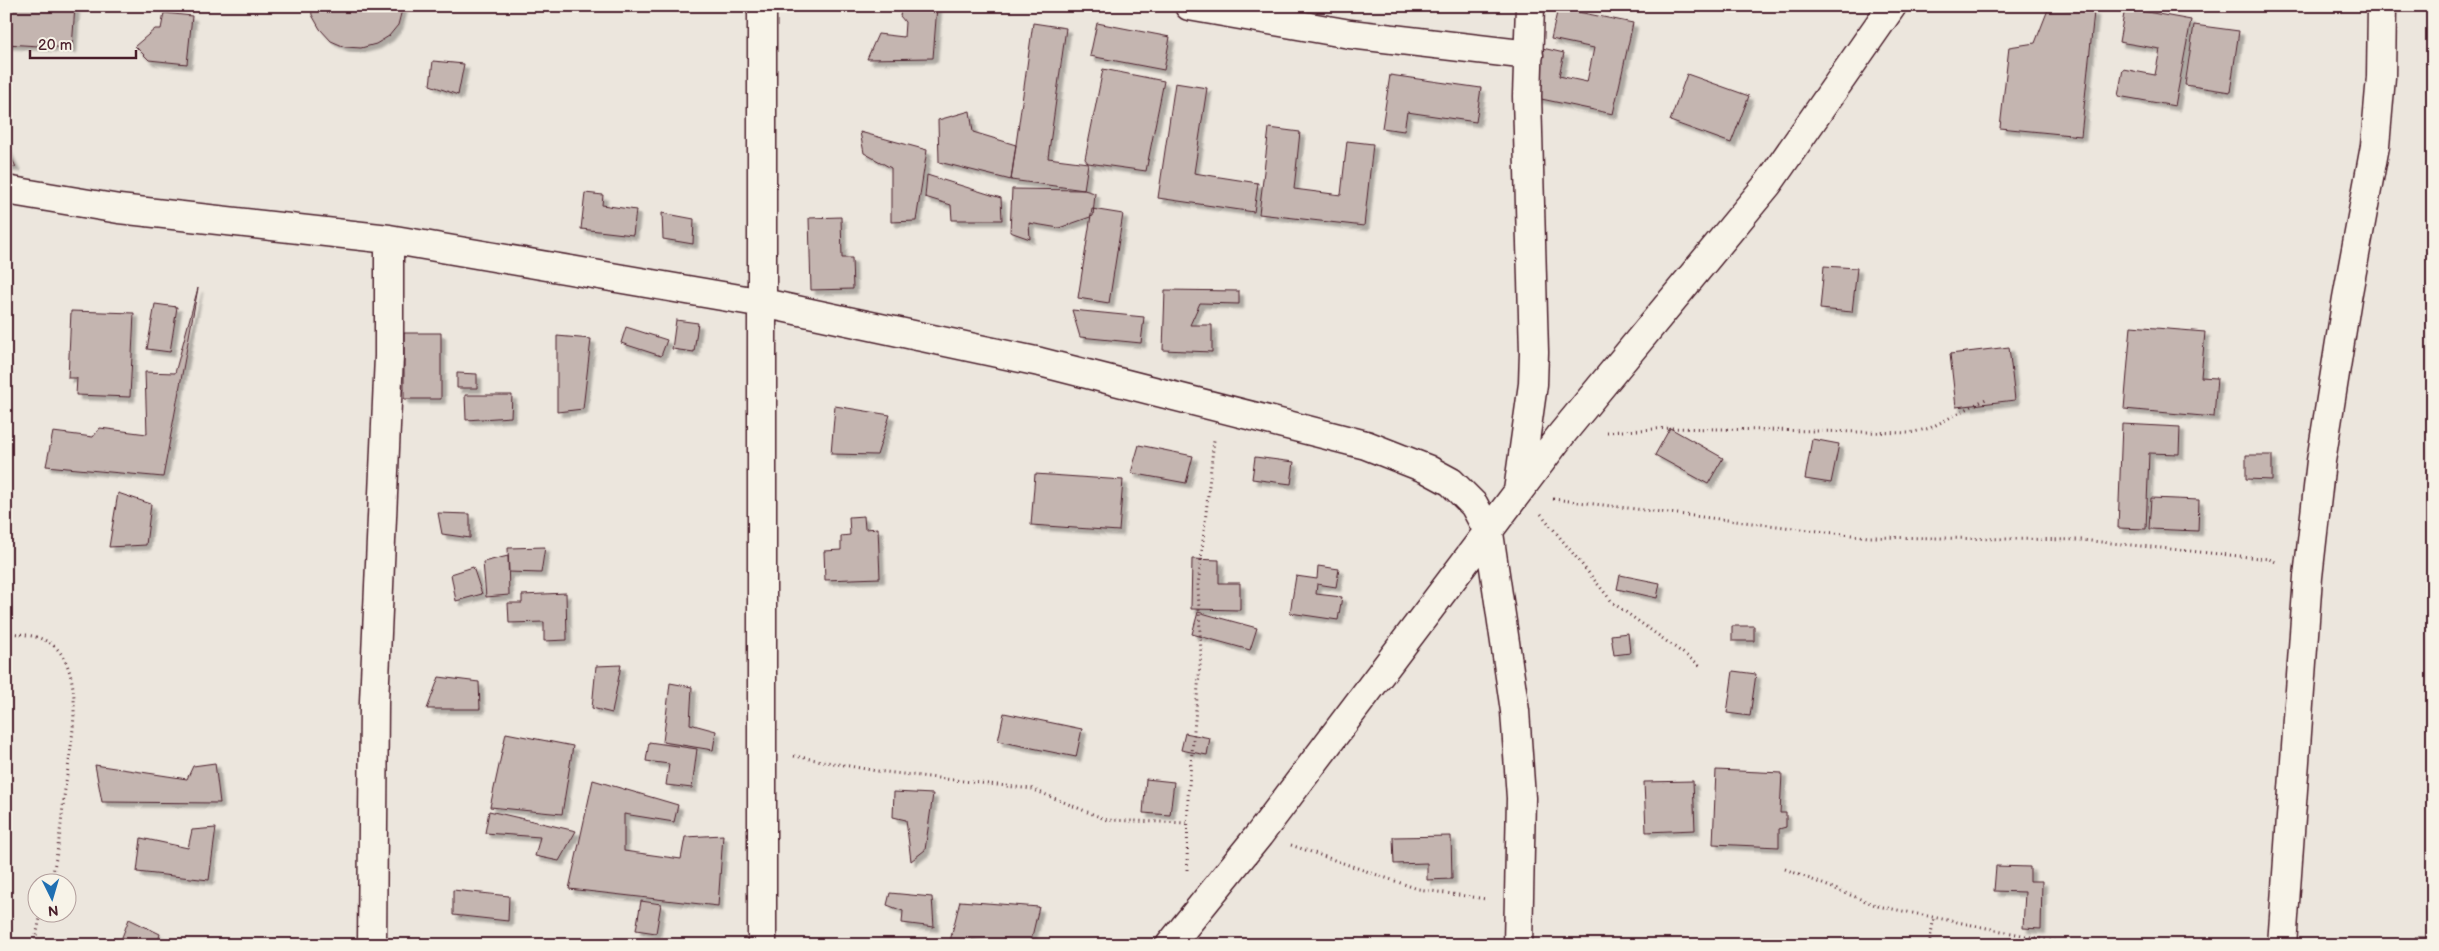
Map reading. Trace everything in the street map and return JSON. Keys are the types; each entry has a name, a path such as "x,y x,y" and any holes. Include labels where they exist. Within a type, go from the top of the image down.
{"street":[{"path":"762,6 762,945"},
{"path":"1189,6 1350,34 1529,55"},
{"path":"1522,495 1533,384 1534,352 1527,96 1530,6"},
{"path":"1178,935 1259,835 1489,533 1522,495 1561,435 1768,184 1892,6"},
{"path":"2282,945 2308,577 2321,461 2347,298 2375,146 2381,77 2382,6"},
{"path":"6,190 119,208 389,239 763,303 1040,362 1366,445 1427,470 1451,482 1474,504 1489,533 1515,711 1521,798 1518,945"},
{"path":"372,945 374,702 389,356 389,239"}],"path":[{"path":"1561,435 1670,428 1910,433 1930,428 1986,399"},
{"path":"1178,935 1200,654 1198,586 1218,407"},
{"path":"1522,495 1868,536 2081,540 2269,560 2308,577"},
{"path":"1522,495 1613,603 1701,666"},
{"path":"6,633 37,637 54,645 64,658 70,674 74,699 69,759 61,833 52,874"},
{"path":"763,751 876,771 1032,789 1106,820 1187,823"},
{"path":"1259,835 1328,856 1418,889 1519,903"},
{"path":"1785,869 1878,906 2071,945"},
{"path":"1929,945 1934,917"},
{"path":"34,945 39,924"}],"building":[{"path":"6,6 75,6 72,48 6,44"},
{"path":"311,6 403,6 398,25 389,36 376,44 361,48 345,47 331,41 320,29 312,15"},
{"path":"902,6 937,6 933,58 867,59 878,34 904,37 905,22 900,16"},
{"path":"2049,7 2094,12 2081,136 2000,128 2009,47 2035,43"},
{"path":"1558,8 1633,23 1613,114 1527,96 1538,47 1564,53 1559,76 1587,82 1594,48 1551,39"},
{"path":"2125,8 2191,20 2175,106 2118,96 2123,69 2155,75 2160,49 2119,42"},
{"path":"164,13 192,16 187,64 149,60 135,46 155,29 161,29"},
{"path":"1033,23 1066,28 1048,158 1088,163 1084,190 1011,180"},
{"path":"1097,23 1170,37 1164,70 1090,56"},
{"path":"2194,25 2239,31 2230,92 2185,85"},
{"path":"433,61 464,64 458,95 430,85"},
{"path":"1103,69 1164,81 1146,171 1088,163 1085,159"},
{"path":"1687,74 1749,96 1731,143 1670,121"},
{"path":"1390,75 1481,88 1476,122 1407,112 1404,131 1382,128"},
{"path":"1175,83 1207,88 1194,173 1258,183 1254,212 1158,198"},
{"path":"970,111 973,132 1016,145 1011,180 939,162 938,120"},
{"path":"1269,128 1300,132 1294,189 1341,195 1347,141 1373,144 1364,226 1259,214"},
{"path":"860,132 927,150 916,221 891,222 891,168 864,153"},
{"path":"6,147 16,167 6,166"},
{"path":"927,175 1001,198 1002,220 952,220 951,205 925,197"},
{"path":"1012,189 1084,190 1095,193 1093,216 1059,228 1029,223 1030,239 1010,232"},
{"path":"585,193 603,195 602,205 636,210 633,235 581,229"},
{"path":"1092,209 1123,214 1109,303 1078,298"},
{"path":"662,213 694,219 693,244 663,239"},
{"path":"841,217 842,258 852,258 853,289 811,290 809,218"},
{"path":"1824,266 1857,268 1852,312 1820,309"},
{"path":"198,288 163,477 46,466 53,432 93,437 100,428 147,434 145,372 175,373"},
{"path":"1165,290 1239,291 1239,304 1200,303 1190,325 1212,325 1212,352 1163,350"},
{"path":"155,304 177,307 170,352 147,349"},
{"path":"1072,310 1144,317 1141,343 1080,337"},
{"path":"71,311 134,313 130,397 76,395 77,378 68,378"},
{"path":"676,320 698,323 694,352 672,349"},
{"path":"2131,326 2205,332 2201,377 2217,378 2214,417 2124,409"},
{"path":"626,327 667,340 661,356 621,343"},
{"path":"404,333 441,333 441,399 404,399"},
{"path":"557,336 591,339 583,409 557,412"},
{"path":"2009,347 2015,400 1956,407 1950,354"},
{"path":"457,373 477,374 477,388 457,388"},
{"path":"465,395 512,395 511,417 466,420"},
{"path":"835,406 890,415 877,455 831,454"},
{"path":"2122,424 2180,427 2179,454 2149,453 2146,529 2118,528"},
{"path":"1670,428 1723,458 1708,484 1655,455"},
{"path":"1812,439 1839,444 1831,483 1805,479"},
{"path":"1139,445 1193,456 1186,483 1131,473"},
{"path":"2246,455 2272,455 2272,480 2246,479"},
{"path":"1255,457 1294,462 1291,484 1252,479"},
{"path":"1035,474 1123,480 1119,531 1031,525"},
{"path":"118,493 151,504 146,545 109,547"},
{"path":"2151,498 2199,500 2198,531 2149,529"},
{"path":"438,513 470,514 470,538 442,534"},
{"path":"864,516 865,529 878,528 880,578 825,580 824,551 841,550 841,536 850,535 849,517"},
{"path":"545,547 541,573 509,572 508,548"},
{"path":"508,556 509,595 486,597 483,562"},
{"path":"1192,559 1219,560 1219,583 1240,583 1240,610 1191,609"},
{"path":"1318,566 1339,569 1336,587 1317,584 1316,594 1342,597 1338,620 1290,613 1296,576 1317,579"},
{"path":"473,567 482,594 456,601 451,574"},
{"path":"1620,575 1660,583 1657,598 1617,589"},
{"path":"566,593 567,640 544,641 544,622 509,623 508,603 522,603 522,595"},
{"path":"1198,612 1257,628 1250,650 1192,634"},
{"path":"1732,626 1754,626 1754,641 1732,641"},
{"path":"1628,633 1630,653 1614,655 1611,635"},
{"path":"621,665 612,713 592,708 596,666"},
{"path":"1733,671 1756,674 1750,716 1727,713"},
{"path":"439,677 479,682 480,709 427,709"},
{"path":"670,683 692,687 690,724 716,731 713,750 663,742"},
{"path":"1004,713 1082,729 1076,757 998,741"},
{"path":"506,733 573,746 562,814 490,807"},
{"path":"1185,733 1210,738 1207,755 1181,750"},
{"path":"649,742 697,749 692,788 666,785 669,764 646,761"},
{"path":"215,763 220,803 102,802 95,765 187,779 193,766"},
{"path":"1716,770 1782,773 1780,813 1786,813 1786,827 1779,829 1779,847 1713,844"},
{"path":"1146,779 1174,782 1170,815 1143,813"},
{"path":"593,780 678,805 674,822 624,814 624,851 681,859 685,837 723,835 718,906 569,889"},
{"path":"1693,781 1695,830 1646,832 1644,782"},
{"path":"894,792 933,794 925,850 911,861 906,820 893,817"},
{"path":"489,811 576,831 559,861 535,856 540,837 485,833"},
{"path":"216,828 209,880 137,872 141,838 188,848 192,830"},
{"path":"1451,836 1452,879 1427,880 1427,863 1394,864 1393,837"},
{"path":"1996,866 2030,867 2030,881 2042,881 2041,929 2023,928 2025,892 1994,891"},
{"path":"453,890 509,896 508,921 453,915"},
{"path":"890,893 932,897 934,927 902,923 903,911 887,905"},
{"path":"641,901 661,904 656,933 636,930"},
{"path":"960,901 1039,907 1030,945 972,940 972,945 949,945"},
{"path":"129,919 160,934 157,945 119,945"},
{"path":"2432,919 2433,945 2416,945 2415,937 2432,937"}]}
